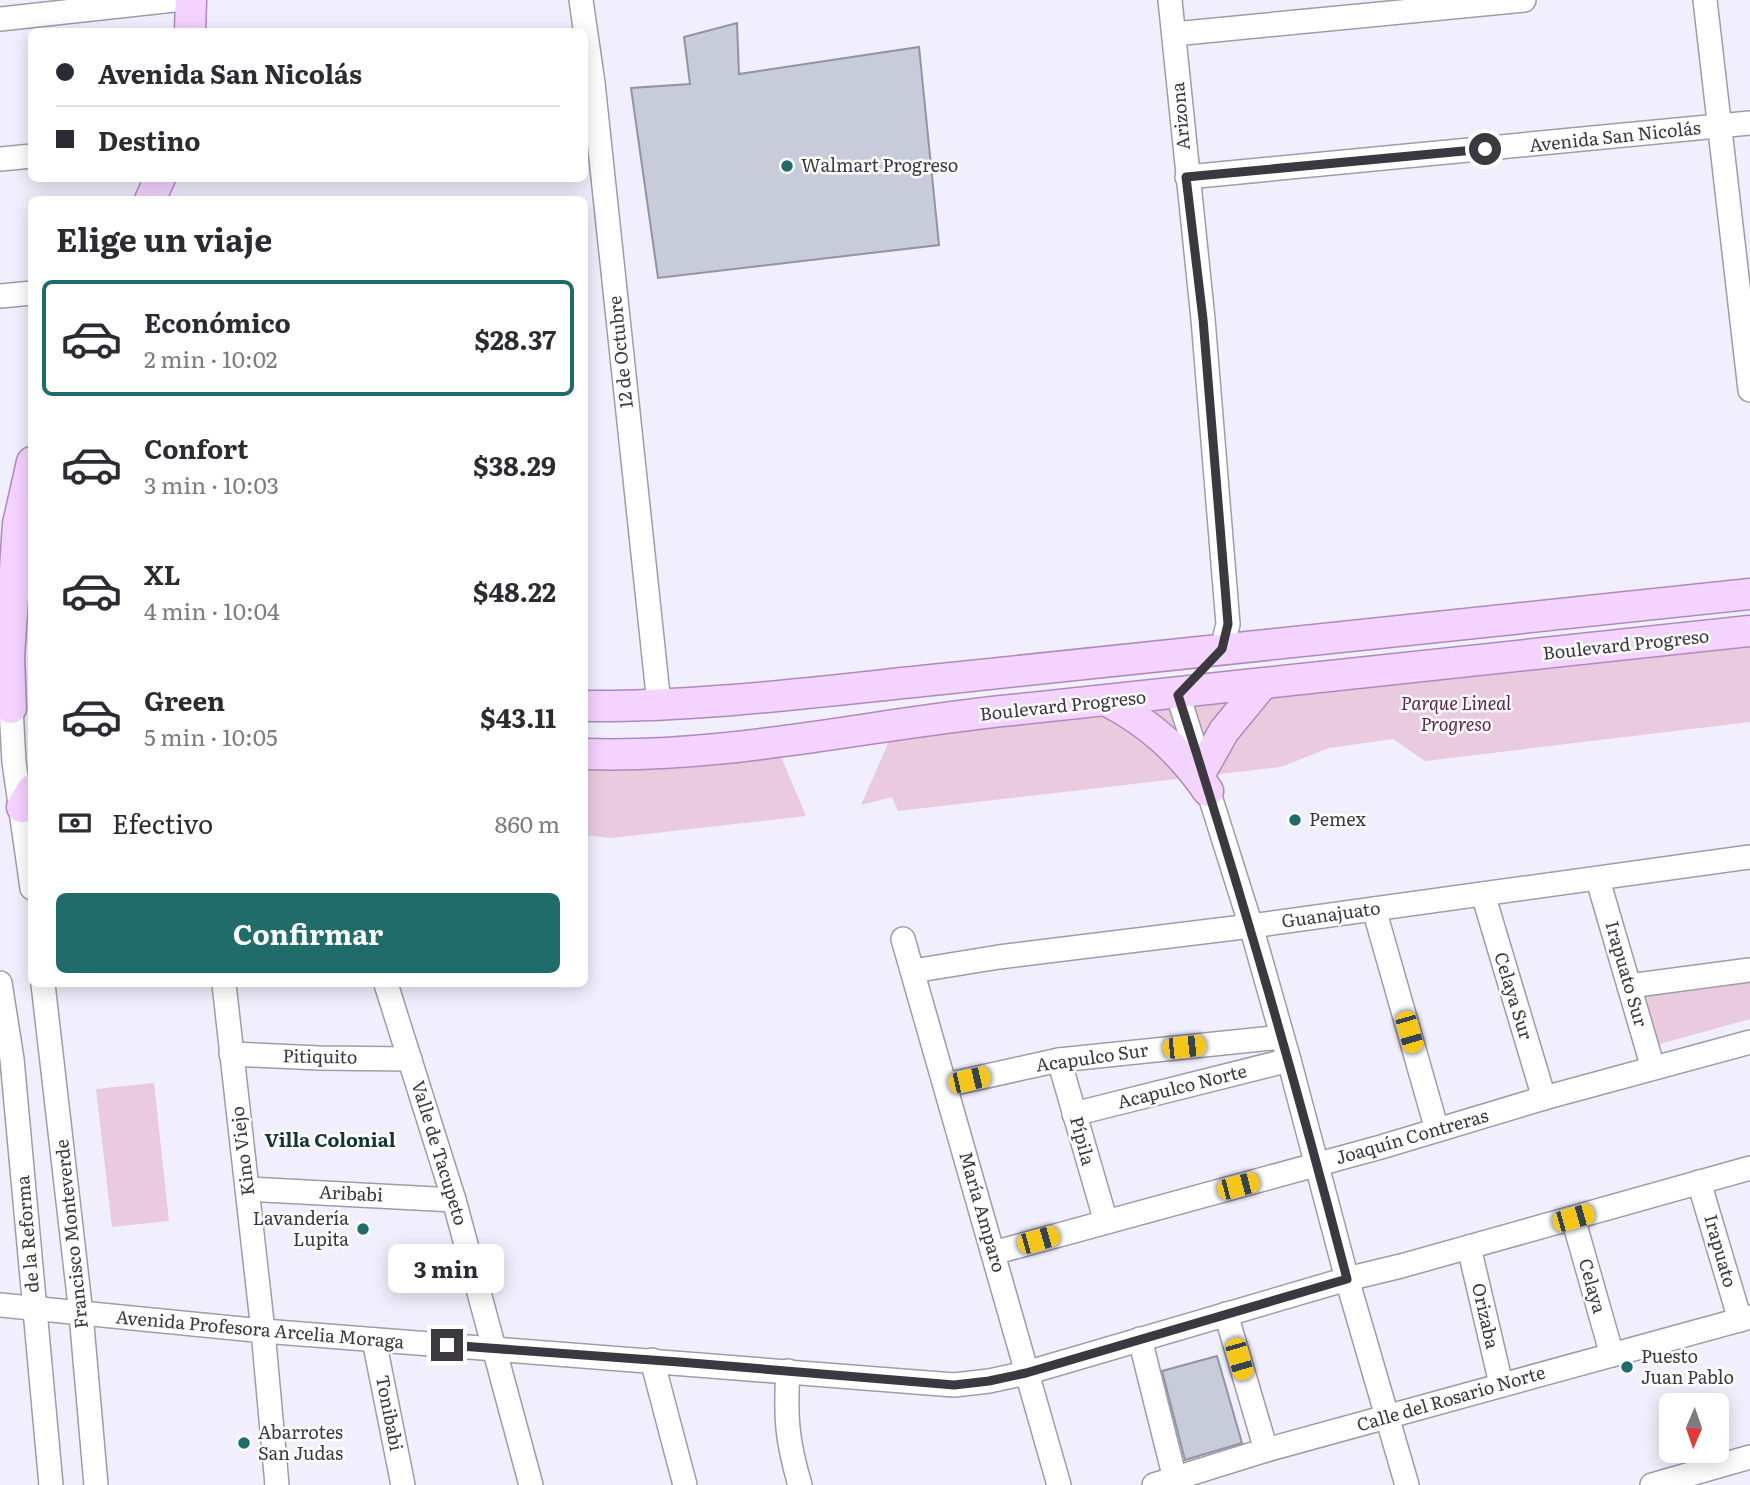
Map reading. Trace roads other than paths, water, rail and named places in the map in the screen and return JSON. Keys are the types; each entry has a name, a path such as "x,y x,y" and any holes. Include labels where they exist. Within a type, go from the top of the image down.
{"main road":[{"path":"190,28 191,0"},
{"path":"14,708 13,658 19,524 28,481"},
{"path":"588,706 739,701 1750,594"},
{"name":"Boulevard Progreso","path":"588,754 704,751 799,741 989,713 1261,687 1750,631"},
{"path":"1132,661 1178,695 1222,649"},
{"path":"1109,702 1144,722 1175,748 1205,780 1224,732 1261,687"}],"street":[{"path":"0,19 174,0"},
{"name":"12 de Octubre","path":"581,0 585,28"},
{"name":"Arizona","path":"1170,0 1186,177 1203,319 1228,624 1222,649"},
{"path":"1174,34 1524,0"},
{"path":"1705,0 1750,390"},
{"name":"12 de Octubre","path":"588,48 659,704"},
{"name":"Avenida San Nicolás","path":"1186,177 1750,123"},
{"path":"0,159 28,156"},
{"path":"0,296 28,293"},
{"path":"1178,695 1251,926 1347,1279 1407,1485"},
{"path":"14,708 14,762 27,798 28,816"},
{"name":"Guanajuato","path":"913,971 1108,942 1251,926 1750,857"},
{"name":"Irapuato Sur","path":"1598,880 1653,1068"},
{"name":"Celaya Sur","path":"1483,894 1544,1098"},
{"path":"1374,909 1437,1130"},
{"name":"María Amparo","path":"903,939 1059,1485"},
{"path":"1629,986 1750,970"},
{"name":"de la Reforma","path":"0,983 12,1059 51,1485"},
{"name":"Francisco Monteverde","path":"43,987 81,1314 96,1485"},
{"name":"Kino Viejo","path":"224,987 263,1331 277,1485"},
{"name":"Valle de Tacupeto","path":"387,987 454,1199 531,1485"},
{"name":"Acapulco Sur","path":"946,1086 1059,1060 1282,1037"},
{"name":"Joaquín Contreras","path":"993,1253 1750,1042"},
{"name":"Pitiquito","path":"231,1054 410,1059"},
{"name":"Pípila","path":"1059,1060 1106,1222"},
{"name":"Acapulco Norte","path":"1074,1114 1289,1060"},
{"name":"Avenida Profesora Arcelia Moraga","path":"0,1305 263,1331 954,1385 1026,1373 1347,1279 1750,1168"},
{"name":"Irapuato","path":"1699,1182 1745,1319"},
{"name":"Aribabi","path":"247,1189 454,1199"},
{"name":"Celaya","path":"1573,1218 1612,1354"},
{"name":"Orizaba","path":"1469,1247 1501,1384"},
{"path":"1226,1314 1266,1450"},
{"name":"Calle del Rosario Norte","path":"1164,1482 1266,1450 1388,1418 1501,1384 1745,1319"},
{"path":"1140,1339 1164,1482"},
{"name":"Tonibabi","path":"374,1340 403,1485"},
{"path":"652,1360 685,1485"},
{"path":"788,1371 788,1437 800,1485"},
{"path":"1652,1485 1750,1457"}],"place":[{"name":"Walmart Progreso","path":"787,166"},
{"name":"Pemex","path":"1295,820"},
{"name":"Lavandería Lupita","path":"363,1229"},
{"name":"Puesto Juan Pablo","path":"1627,1367"},
{"name":"Abarrotes San Judas","path":"244,1443"}],"district":[{"name":"Villa Colonial","path":"330,1140"}],"park label":[{"name":"Parque Lineal Progreso","path":"1456,714"}]}
